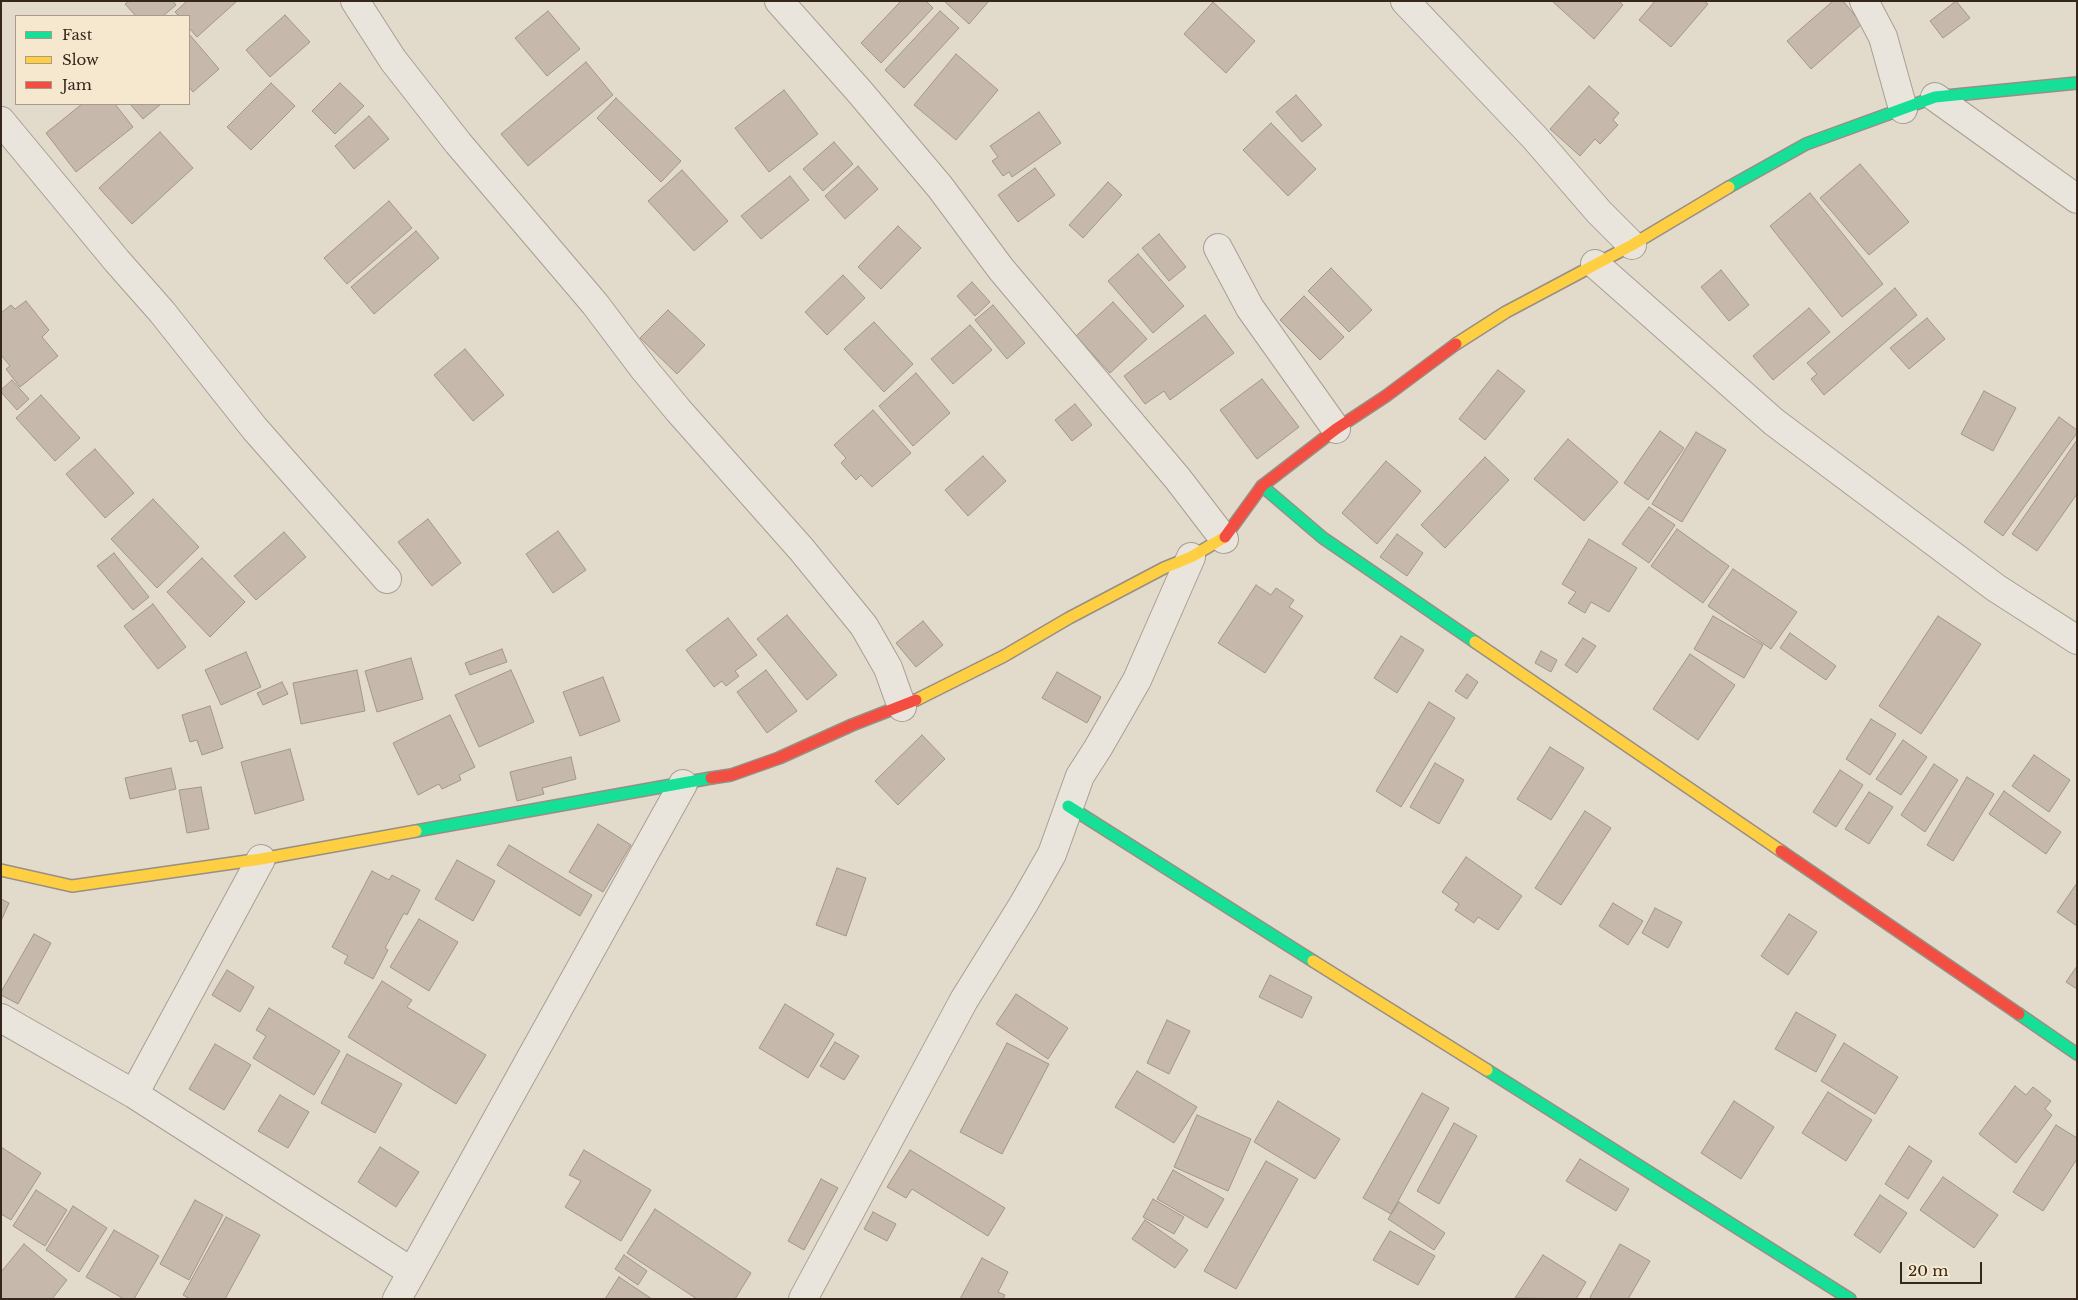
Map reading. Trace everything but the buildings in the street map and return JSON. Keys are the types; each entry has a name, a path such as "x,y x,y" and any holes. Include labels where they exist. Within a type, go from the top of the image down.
{"street":[{"path":"779,1 859,91 940,187 1001,269 1178,479 1224,540"},
{"path":"1405,1 1536,138 1600,212 1632,245"},
{"path":"1864,1 1883,37 1903,109"},
{"path":"359,3 393,60 458,143 596,304 644,369 802,550 864,626 888,668 902,707"},
{"path":"1,870 72,886 260,859 731,775 779,758 852,725 902,707 1004,656 1069,618 1164,568 1224,540 1262,486 1336,428 1386,396 1461,340 1506,312 1632,245 1806,144 1935,97 2077,83"},
{"path":"1935,97 2077,199"},
{"path":"1,121 110,254 162,312 255,429 387,579"},
{"path":"1218,248 1250,308 1336,428"},
{"path":"1595,264 1774,422 1996,588 2077,640"},
{"path":"1262,486 1323,538 2077,1054"},
{"path":"803,1299 964,1000 1052,854 1080,776 1137,680 1191,557"},
{"path":"397,1299 682,784"},
{"path":"1068,806 1850,1299"},
{"path":"134,1094 260,859"},
{"path":"1,1018 134,1094 412,1272"}],"traffic: fast":[{"path":"1729,187 1806,144 1935,97 2077,83"},
{"path":"1262,486 1323,538 1475,642"},
{"path":"416,831 711,778"},
{"path":"1068,806 1313,961"},
{"path":"2019,1014 2077,1054"},
{"path":"1487,1070 1850,1299"}],"traffic: slow":[{"path":"1456,344 1506,312 1632,245 1729,187"},
{"path":"916,700 1004,656 1069,618 1164,568 1191,557 1225,537"},
{"path":"1475,642 1781,851"},
{"path":"1,870 72,886 261,859 416,831"},
{"path":"1313,961 1487,1070"}],"traffic: jam":[{"path":"1225,537 1262,486 1336,429 1386,396 1456,344"},
{"path":"711,778 731,775 779,758 852,725 916,700"},
{"path":"1781,851 2019,1014"}]}
